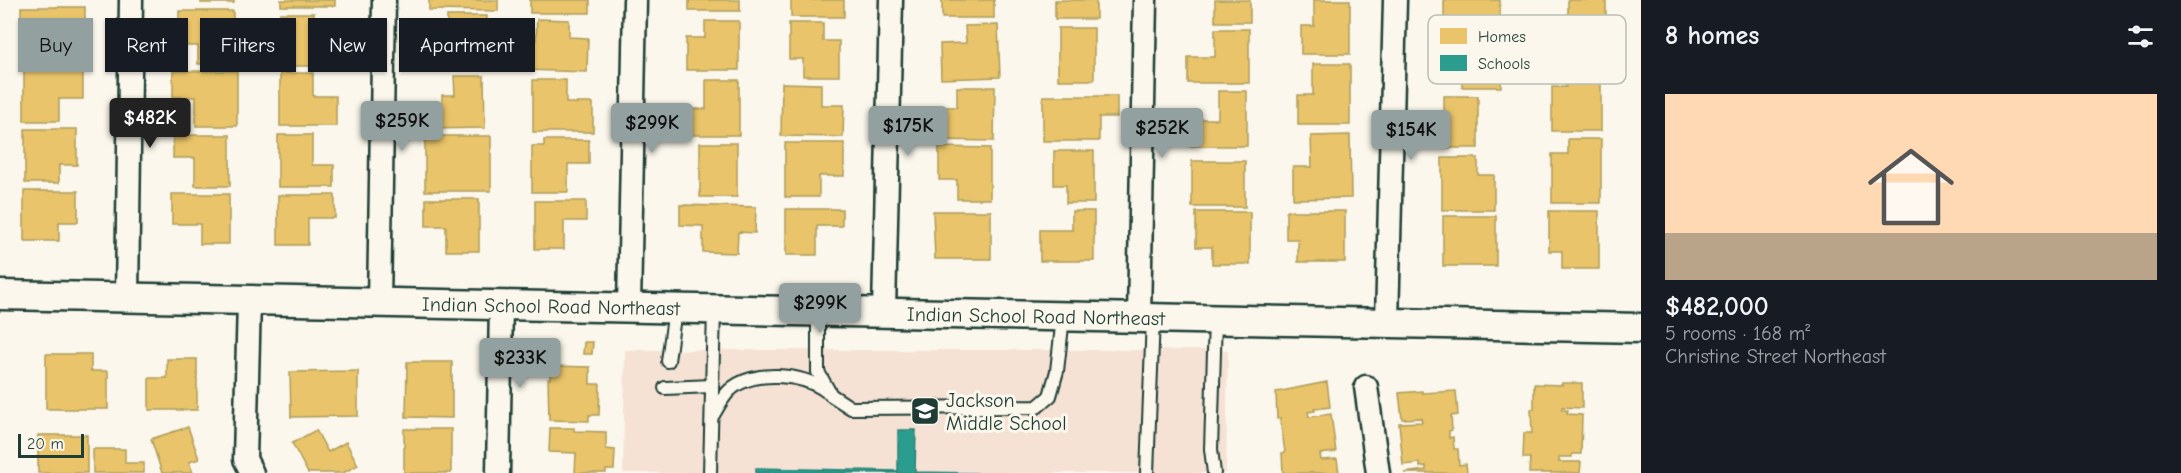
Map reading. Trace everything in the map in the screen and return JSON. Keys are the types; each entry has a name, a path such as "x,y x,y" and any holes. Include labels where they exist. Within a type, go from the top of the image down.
{"street":[{"path":"127,297 131,0"},
{"path":"379,303 384,0"},
{"path":"629,308 635,0"},
{"path":"884,312 891,0"},
{"path":"1145,0 1146,318"},
{"path":"1387,322 1395,0"},
{"name":"Indian School Road Northeast","path":"0,295 1641,328"},
{"path":"249,300 245,459 252,473"},
{"path":"498,473 501,304"},
{"path":"1366,387 1378,473"}],"lane":[{"path":"668,361 675,309"},
{"path":"710,473 714,309"},
{"path":"818,311 818,372 831,395"},
{"path":"711,419 730,390 741,382 771,376 803,379 817,384 851,408 1037,407 1050,396 1057,371 1063,316"},
{"path":"1146,318 1148,473"},
{"path":"1214,473 1211,449 1215,319"},
{"path":"664,388 712,386"}],"shaded area":[{"name":"Jackson Middle School","path":"625,350 1228,350 1226,473 623,473"}],"building: Homes":[{"path":"201,0 234,0 234,3 201,3"},
{"path":"281,0 335,0 335,6 281,6"},
{"path":"429,0 498,0 498,11 429,10"},
{"path":"530,0 590,0 590,13 530,13"},
{"path":"689,0 740,0 740,11 689,11"},
{"path":"791,0 844,0 844,17 791,17"},
{"path":"942,0 994,0 994,18 942,18"},
{"path":"1055,0 1096,0 1096,19 1055,19"},
{"path":"1215,0 1250,0 1250,22 1215,22"},
{"path":"1314,0 1350,0 1350,54 1301,54 1301,26 1314,26"},
{"path":"1444,0 1500,0 1500,15 1444,15"},
{"path":"1568,0 1606,0 1606,15 1568,15"},
{"path":"21,7 85,7 85,18 21,18"},
{"path":"179,11 233,11 233,18 200,18 200,64 198,64 198,46 188,46 188,18 179,18"},
{"path":"280,13 314,13 314,18 308,18 308,66 296,66 296,18 280,18"},
{"path":"447,16 487,16 487,18 447,18"},
{"path":"537,19 569,20 569,37 588,38 587,72 535,70"},
{"path":"705,21 739,21 739,70 686,70 686,38 705,38"},
{"path":"789,23 823,23 823,41 839,41 839,76 803,76 803,59 789,59"},
{"path":"998,25 1000,77 941,79 940,44 966,43 965,26"},
{"path":"1058,28 1094,28 1094,80 1058,80"},
{"path":"1215,29 1249,29 1249,83 1188,83 1188,57 1215,57"},
{"path":"1313,64 1350,64 1350,125 1298,125 1298,95 1313,95"},
{"path":"24,72 83,72 83,99 59,99 59,121 24,121"},
{"path":"173,72 237,72 237,126 196,126 196,97 173,97"},
{"path":"280,73 313,73 313,96 336,96 336,126 280,126"},
{"path":"454,76 484,76 485,128 427,129 427,104 442,103 442,95 455,95"},
{"path":"533,80 566,80 566,103 593,103 593,132 533,132"},
{"path":"706,80 739,80 739,135 682,135 682,109 706,109"},
{"path":"782,83 821,84 821,105 844,105 843,137 781,136"},
{"path":"1462,84 1501,84 1501,87 1462,87"},
{"path":"1566,84 1601,84 1601,131 1552,131 1552,87 1566,87"},
{"path":"957,87 995,87 994,141 935,140 935,107 957,107"},
{"path":"1218,91 1247,91 1247,146 1188,146 1188,119 1218,119"},
{"path":"1043,96 1117,96 1117,117 1099,117 1099,141 1043,141"},
{"path":"1444,96 1478,96 1478,148 1444,148"},
{"path":"25,129 77,129 77,165 59,165 59,183 25,183"},
{"path":"173,135 230,135 230,186 195,186 195,158 173,158"},
{"path":"278,135 312,135 312,165 334,165 334,187 278,187"},
{"path":"1350,135 1351,198 1293,199 1293,167 1312,167 1311,136"},
{"path":"425,136 491,136 491,191 425,191"},
{"path":"1568,139 1601,139 1601,203 1552,203 1552,154 1568,154"},
{"path":"544,140 589,140 589,164 568,164 568,192 532,192 532,146 544,146"},
{"path":"700,143 737,143 737,197 700,197"},
{"path":"785,143 844,143 844,176 819,176 819,197 785,197"},
{"path":"939,147 990,148 990,199 957,199 957,180 939,180"},
{"path":"1054,151 1094,151 1094,203 1066,203 1066,185 1054,185"},
{"path":"1442,158 1478,158 1478,175 1494,175 1494,210 1442,210"},
{"path":"1192,161 1245,161 1245,207 1192,207"},
{"path":"24,191 78,191 78,222 59,222 59,241 24,241"},
{"path":"172,194 229,194 229,244 200,244 200,224 172,224"},
{"path":"278,195 335,195 335,218 308,218 308,245 278,245"},
{"path":"426,199 479,199 479,251 446,251 446,226 426,226"},
{"path":"535,201 586,201 586,221 564,221 564,249 535,249"},
{"path":"680,205 756,207 755,233 738,232 737,253 703,252 703,226 680,225"},
{"path":"786,209 842,209 842,226 817,226 817,255 786,255"},
{"path":"933,211 991,211 991,259 935,259"},
{"path":"1072,211 1094,211 1094,261 1040,261 1040,230 1072,230"},
{"path":"1286,211 1345,211 1345,262 1298,262 1298,239 1286,239"},
{"path":"1549,211 1599,211 1599,269 1562,269 1562,251 1549,251"},
{"path":"1196,212 1250,212 1250,264 1212,264 1212,247 1196,247"},
{"path":"1443,216 1496,216 1496,266 1443,266"},
{"path":"584,342 593,342 592,354 583,354"},
{"path":"46,354 91,354 91,371 108,371 108,409 46,409"},
{"path":"167,359 197,359 197,410 149,410 149,378 167,378"},
{"path":"407,362 452,362 452,418 406,417"},
{"path":"550,366 590,367 590,384 600,384 599,415 589,415 589,421 549,420"},
{"path":"358,371 358,416 291,417 290,372"},
{"path":"1327,382 1330,407 1308,412 1309,417 1331,414 1336,452 1320,454 1321,460 1337,459 1339,473 1283,473 1282,453 1285,452 1280,418 1277,419 1276,392"},
{"path":"1562,383 1582,383 1582,408 1562,407 1562,410 1568,410 1567,414 1582,415 1581,454 1559,457 1559,462 1581,462 1580,473 1529,473 1530,458 1523,458 1524,433 1532,433 1531,409 1534,409 1534,384 1562,385"},
{"path":"1422,391 1422,393 1456,391 1458,415 1451,416 1452,430 1449,431 1449,438 1453,437 1454,449 1458,449 1459,465 1466,464 1467,473 1404,473 1426,470 1426,466 1420,467 1420,463 1403,465 1399,423 1422,422 1421,418 1402,419 1399,393"},
{"path":"188,427 199,459 189,462 193,473 162,473 151,439"},
{"path":"550,428 606,432 606,449 615,450 614,470 606,470 606,473 575,473 576,453 549,452"},
{"path":"404,429 451,429 451,473 404,473"},
{"path":"316,430 328,452 346,442 358,465 343,473 308,473 292,443"},
{"path":"38,435 87,435 87,473 38,473"},
{"path":"93,449 125,449 125,463 144,463 144,473 93,473"}],"building: Schools":[{"path":"898,430 916,430 915,472 978,473 756,473 756,468 898,471"}],"place":[{"name":"Jackson Middle School","path":"925,411"}]}
